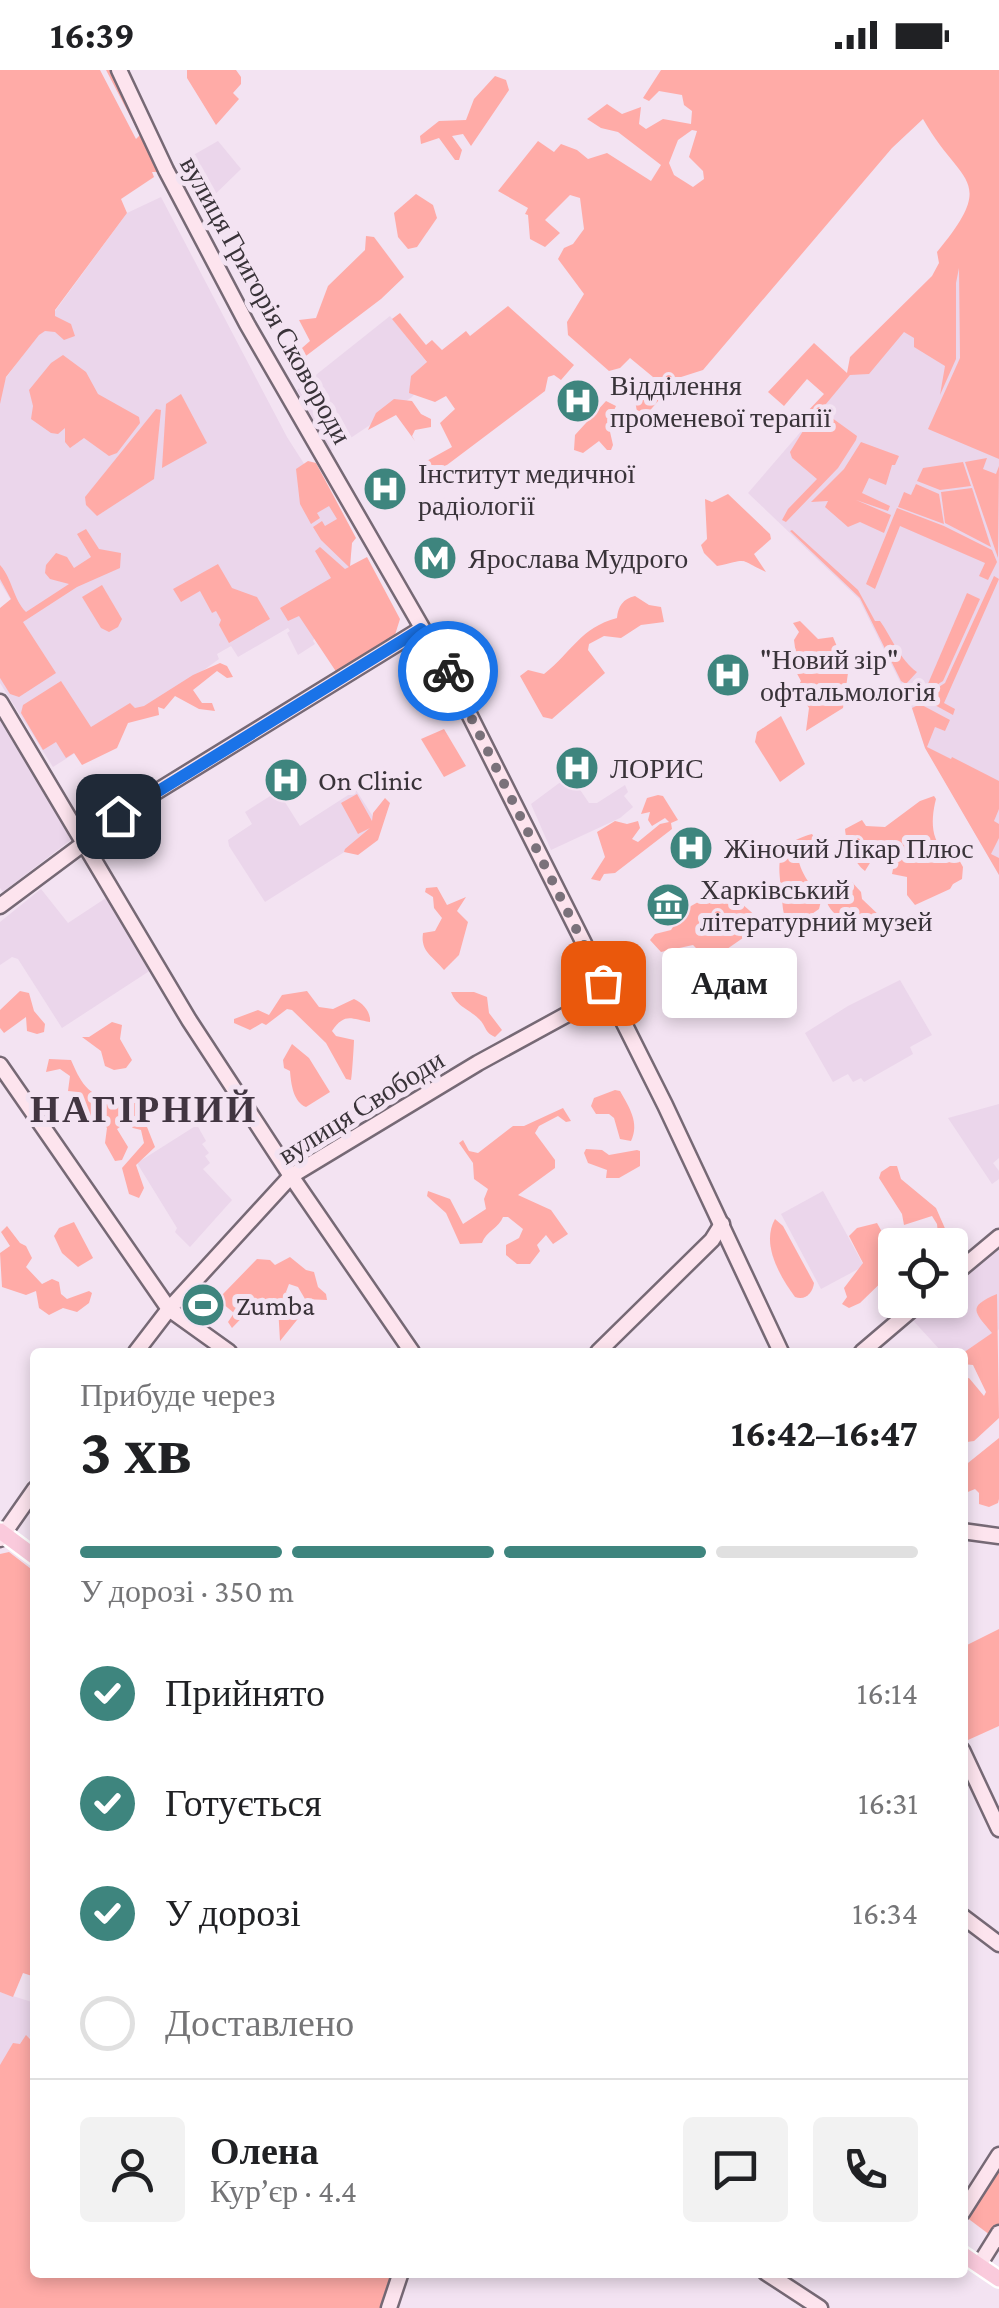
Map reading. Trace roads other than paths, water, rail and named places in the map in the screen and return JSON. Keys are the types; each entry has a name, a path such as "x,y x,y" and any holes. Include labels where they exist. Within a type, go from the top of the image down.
{"main road":[{"path":"1,1535 30,1555"},
{"path":"968,2258 999,2279"}],"street":[{"name":"вулиця Григорія Сковороди","path":"118,70 240,310 437,653 608,992 779,1348"},
{"path":"395,644 406,626 408,606"},
{"path":"0,906 84,840 175,779 421,629"},
{"path":"395,644 437,653"},
{"path":"0,702 190,1020 409,1348"},
{"name":"вулиця Свободи","path":"139,1348 169,1309 291,1176 478,1063 608,992"},
{"path":"0,1065 169,1309 223,1348"},
{"path":"602,1348 712,1240 722,1224"},
{"path":"968,1263 999,1236"},
{"path":"867,1348 902,1318"},
{"path":"1,1535 30,1496"},
{"path":"968,1531 999,1536"},
{"path":"968,1763 999,1829"},
{"path":"968,1921 999,1944"},
{"path":"968,2204 999,2155"},
{"path":"978,2265 999,2233"},
{"path":"390,2308 399,2278"},
{"path":"774,2278 820,2308"}],"place":[{"name":"Відділення променевої терапії","path":"578,401"},
{"name":"Інститут медичної радіології","path":"385,489"},
{"name":"Ярослава Мудрого","path":"435,558"},
{"name":"\"Новий зір\" офтальмологія","path":"728,675"},
{"name":"ЛОРИС","path":"577,768"},
{"name":"On Clinic","path":"286,780"},
{"name":"Жіночий Лікар Плюс","path":"691,848"},
{"name":"Харківський літературний музей","path":"668,905"},
{"name":"Адам","path":"603,983"},
{"name":"Zumba","path":"203,1305"}],"district":[{"name":"НАГІРНИЙ","path":"144,1109"}]}
